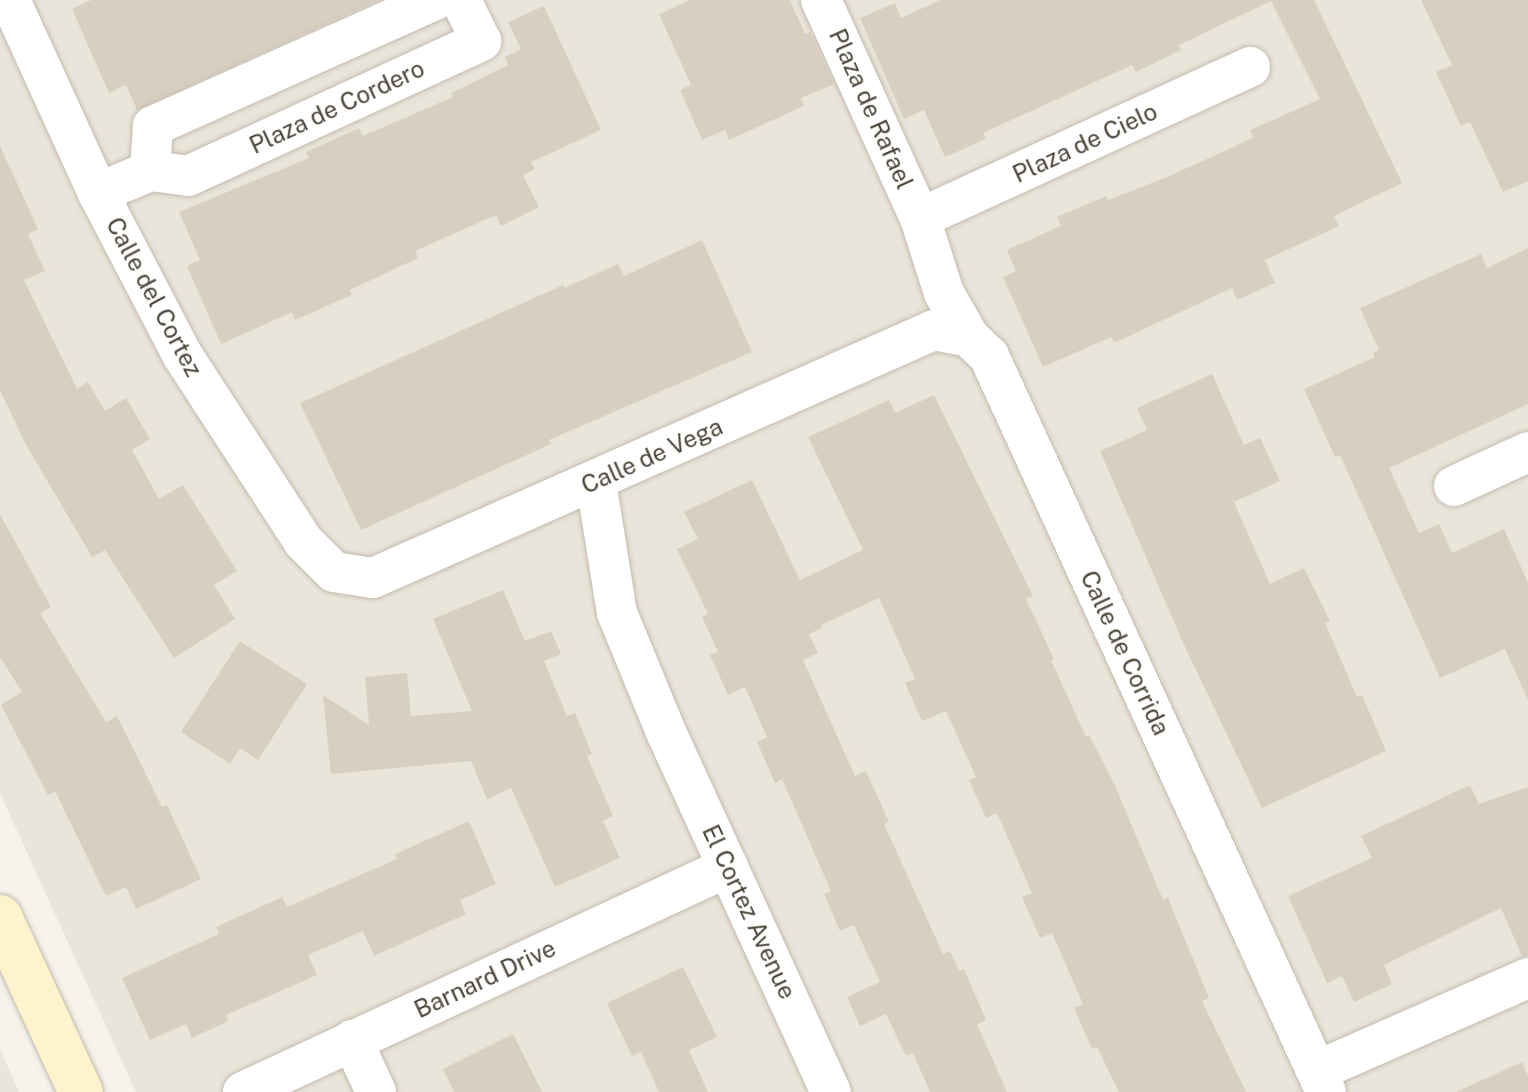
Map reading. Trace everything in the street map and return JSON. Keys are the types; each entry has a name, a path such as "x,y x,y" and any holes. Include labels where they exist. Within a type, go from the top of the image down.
{"main road":[{"path":"6,942 81,1092"}],"street":[{"name":"Calle del Cortez","path":"10,0 98,193 183,356 303,541 334,572"},
{"path":"150,171 153,126 435,0"},
{"name":"Plaza de Cordero","path":"98,193 150,171 188,176 481,41 461,0"},
{"name":"Plaza de Rafael","path":"821,0 920,218"},
{"name":"Plaza de Cielo","path":"920,218 1250,67"},
{"name":"Calle de Corrida","path":"920,218 944,293 969,337 989,356 1322,1082"},
{"name":"Calle de Vega","path":"334,572 373,578 934,330 969,337"},
{"path":"1454,486 1528,452"},
{"name":"El Cortez Avenue","path":"596,482 617,613 666,732 831,1092"},
{"name":"Barnard Drive","path":"243,1092 728,867"},
{"path":"1322,1082 1528,978"},
{"path":"352,1040 376,1092"}],"shaded area":[{"path":"0,0 1528,0 1528,1092 136,1092 0,793"},
{"path":"0,1049 19,1092 0,1092"}],"building":[{"path":"91,0 379,0 137,110 126,85 109,93 72,9"},
{"path":"690,0 790,0 805,34 810,32 834,84 801,98 804,106 729,140 725,130 702,140 680,90 691,85 659,14"},
{"path":"940,0 1314,0 1402,183 1334,216 1339,226 1265,260 1275,283 1237,300 1232,288 1114,343 1111,337 1043,367 1003,277 1016,271 1007,250 1061,226 1057,217 1106,196 1108,200 1167,177 1253,138 1250,130 1320,99 1271,1 1179,45 1181,50 1136,72 1132,65 983,133 986,139 945,157 924,110 904,119 860,18 895,3 901,18"},
{"path":"1421,0 1528,0 1528,181 1503,192 1470,122 1461,126 1436,72 1452,65"},
{"path":"544,6 601,130 531,162 535,169 523,175 539,207 501,226 496,215 415,251 418,258 350,290 352,295 295,320 292,312 221,344 187,266 200,260 179,212 309,158 306,152 359,128 363,136 453,97 451,93 508,65 505,57 521,49 508,22"},
{"path":"0,146 38,229 28,234 45,271 24,280 77,389 88,382 105,411 126,398 150,439 132,450 159,499 183,485 237,571 214,585 235,619 174,658 105,550 92,557 25,443 0,390"},
{"path":"702,240 752,352 549,440 551,444 361,530 300,403 563,285 564,288 618,264 624,276"},
{"path":"1528,248 1528,404 1389,468 1419,533 1439,524 1452,553 1504,529 1528,583 1528,700 1505,649 1440,678 1340,455 1335,457 1304,389 1375,357 1373,353 1379,350 1360,308 1481,254 1487,268"},
{"path":"1212,374 1244,445 1260,438 1280,481 1234,502 1270,584 1304,568 1330,621 1325,623 1357,697 1362,695 1386,751 1262,808 1185,647 1100,451 1147,430 1137,408"},
{"path":"934,395 1033,596 1026,599 1054,659 1051,660 1086,737 1089,735 1114,783 1163,900 1168,898 1209,998 1202,1001 1246,1092 1119,1092 1097,1047 1092,1049 1074,1008 1083,1004 1052,933 1040,938 1022,897 1032,893 997,813 986,818 969,780 976,777 946,711 922,721 905,683 915,679 879,598 821,625 822,628 809,634 818,653 803,660 855,776 866,771 889,822 884,824 943,954 950,951 959,971 964,969 986,1020 977,1024 1007,1092 930,1092 913,1053 906,1056 886,1014 860,1026 847,997 880,982 854,925 840,931 824,894 831,891 782,779 775,783 757,742 767,737 745,687 728,695 710,655 718,652 702,617 708,614 677,549 698,539 684,512 752,480 800,580 863,550 808,437 889,400 895,413"},
{"path":"0,514 51,607 40,613 106,722 117,716 162,807 167,805 201,879 136,909 126,887 106,896 55,791 48,795 1,705 22,692 0,657"},
{"path":"503,590 525,641 551,631 561,654 544,661 567,716 575,713 592,754 587,756 613,816 603,821 620,858 555,887 511,788 487,799 471,761 331,774 323,695 369,725 365,677 407,673 411,716 472,711 433,619"},
{"path":"240,641 307,684 258,760 240,748 230,764 181,732"},
{"path":"1470,785 1479,804 1528,787 1528,955 1522,956 1501,908 1384,965 1392,984 1354,1002 1342,976 1327,983 1288,896 1372,858 1361,836"},
{"path":"469,821 496,884 460,900 466,914 374,956 363,931 308,955 317,975 226,1015 228,1021 192,1038 186,1024 150,1040 122,978 219,934 216,927 282,897 287,907 397,859 395,854"},
{"path":"683,967 717,1037 689,1050 708,1092 659,1092 641,1052 632,1056 607,1003"},
{"path":"513,1034 542,1092 454,1092 443,1069"},
{"path":"1522,1062 1528,1076 1528,1092 1456,1092"}]}
